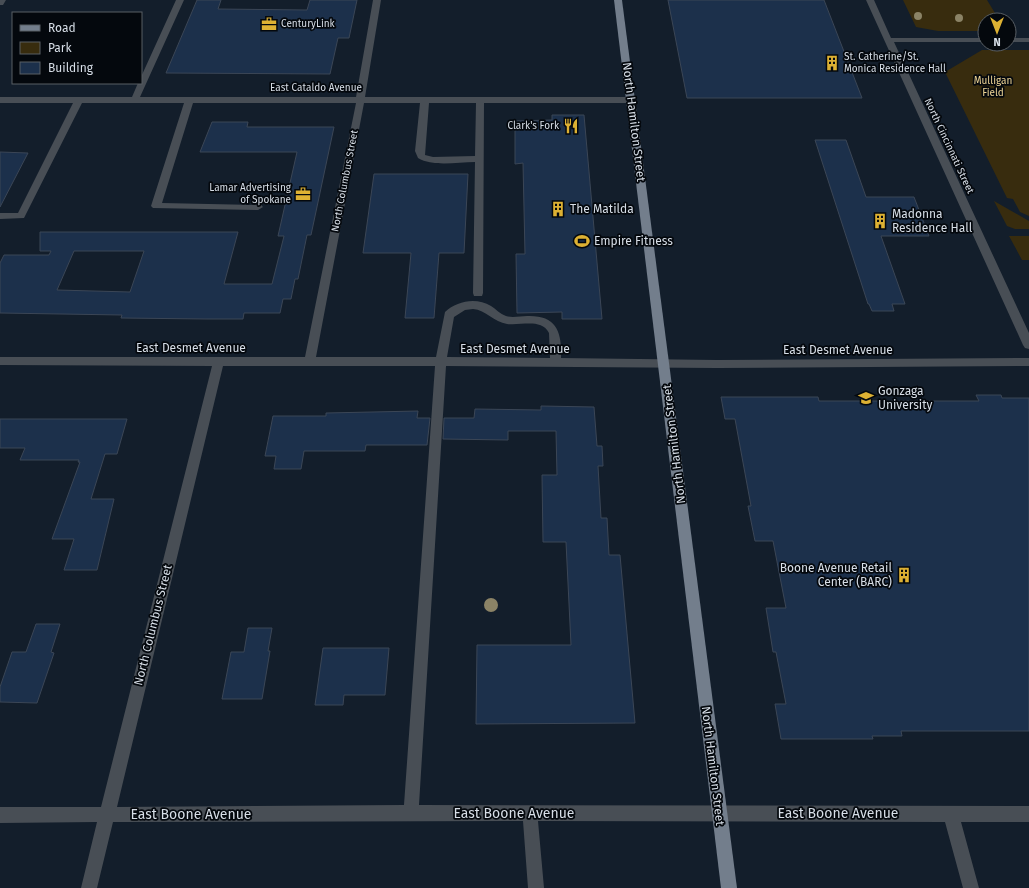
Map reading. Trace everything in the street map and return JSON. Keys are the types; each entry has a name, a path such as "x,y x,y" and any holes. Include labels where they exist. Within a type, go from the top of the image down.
{"main road":[{"name":"North Hamilton Street","path":"618,0 729,888"}],"street":[{"path":"135,100 180,0"},
{"name":"North Columbus Street","path":"310,361 360,99 377,0"},
{"name":"North Cincinnati Street","path":"870,0 1029,345"},
{"path":"888,40 977,40"},
{"path":"1017,40 1029,40"},
{"name":"East Cataldo Avenue","path":"0,100 631,100"},
{"path":"0,216 21,216 79,100"},
{"path":"189,100 156,206 258,207"},
{"path":"425,100 420,151 421,156 426,159 433,160 480,159"},
{"path":"478,293 480,100"},
{"path":"410,813 441,361 449,315 461,306 478,305 486,308 501,319 537,320 545,322 552,327 554,333 555,362"},
{"name":"East Desmet Avenue","path":"0,361 441,361 664,362 733,364 1029,362"},
{"name":"North Columbus Street","path":"89,888 106,814 219,361"},
{"name":"East Boone Avenue","path":"0,815 410,813 1029,814"},
{"path":"530,813 536,888"},
{"path":"951,813 971,888"}],"green space":[{"path":"903,0 987,0 994,12 977,12 977,31 938,31 916,27"},
{"name":"Mulligan Field","path":"1017,50 1029,50 1029,216 1020,212 1013,199 1007,198 945,72 979,52 1017,52"},
{"path":"994,201 1029,221 1029,229 1015,229 1007,226"},
{"path":"1009,236 1029,236 1029,260 1022,260"}],"building":[{"name":"CenturyLink","path":"197,0 221,0 218,9 307,10 310,0 357,0 349,38 338,38 330,74 166,73"},
{"path":"668,0 824,0 862,98 687,98"},
{"name":"The Matilda","path":"552,115 584,115 602,319 562,319 562,312 517,313 516,254 525,254 523,163 515,164 515,121 552,120"},
{"path":"212,122 248,122 247,127 334,127 311,235 307,235 298,279 295,279 291,299 283,299 280,313 244,313 243,319 207,319 121,318 122,315 0,313 0,263 4,255 49,255 51,251 40,251 40,232 238,232 224,284 272,284 284,236 278,236 297,152 200,152","holes":["74,251 144,251 130,292 57,290"]},
{"name":"Madonna Residence Hall","path":"815,140 846,140 866,197 914,197 929,236 881,236 905,304 892,304 894,311 872,311 868,304"},
{"path":"0,152 28,153 0,207"},
{"path":"374,174 468,174 464,253 439,253 434,318 405,318 411,253 363,253"},
{"name":"Boone Avenue Retail Center (BARC)","path":"976,395 1001,395 1002,398 1029,398 1029,731 901,731 902,736 872,736 873,739 781,739 775,704 786,704 776,652 773,652 766,608 786,608 773,541 755,541 748,506 751,506 735,419 725,419 721,397 818,397 819,401 979,401"},
{"path":"541,406 594,407 597,446 602,446 603,466 598,466 601,518 607,518 609,555 620,555 635,723 476,724 477,645 571,645 566,542 543,542 542,475 557,475 556,431 508,431 508,440 443,439 444,418 474,418 475,409 541,410"},
{"path":"418,411 417,418 430,418 427,445 366,445 365,451 304,451 301,469 274,469 276,456 265,456 273,416 326,416 326,413"},
{"path":"0,419 127,419 117,454 105,454 91,499 114,499 97,570 64,570 74,539 52,539 80,462 78,462 79,460 20,460 25,448 0,448"},
{"path":"36,624 60,624 51,652 54,653 37,703 0,702 0,687 12,652 26,652"},
{"path":"248,628 272,628 268,651 270,651 262,699 222,699 231,652 244,652"},
{"path":"323,648 389,648 385,695 344,695 343,705 315,705"}],"place":[{"name":"CenturyLink","path":"269,24"},
{"name":"St. Catherine/St. Monica Residence Hall","path":"832,63"},
{"name":"Clark's Fork","path":"571,126"},
{"name":"Lamar Advertising of Spokane","path":"303,194"},
{"name":"The Matilda","path":"558,209"},
{"name":"Madonna Residence Hall","path":"880,221"},
{"name":"Empire Fitness","path":"582,241"},
{"name":"Gonzaga University","path":"866,398"},
{"name":"Boone Avenue Retail Center (BARC)","path":"904,575"}]}
